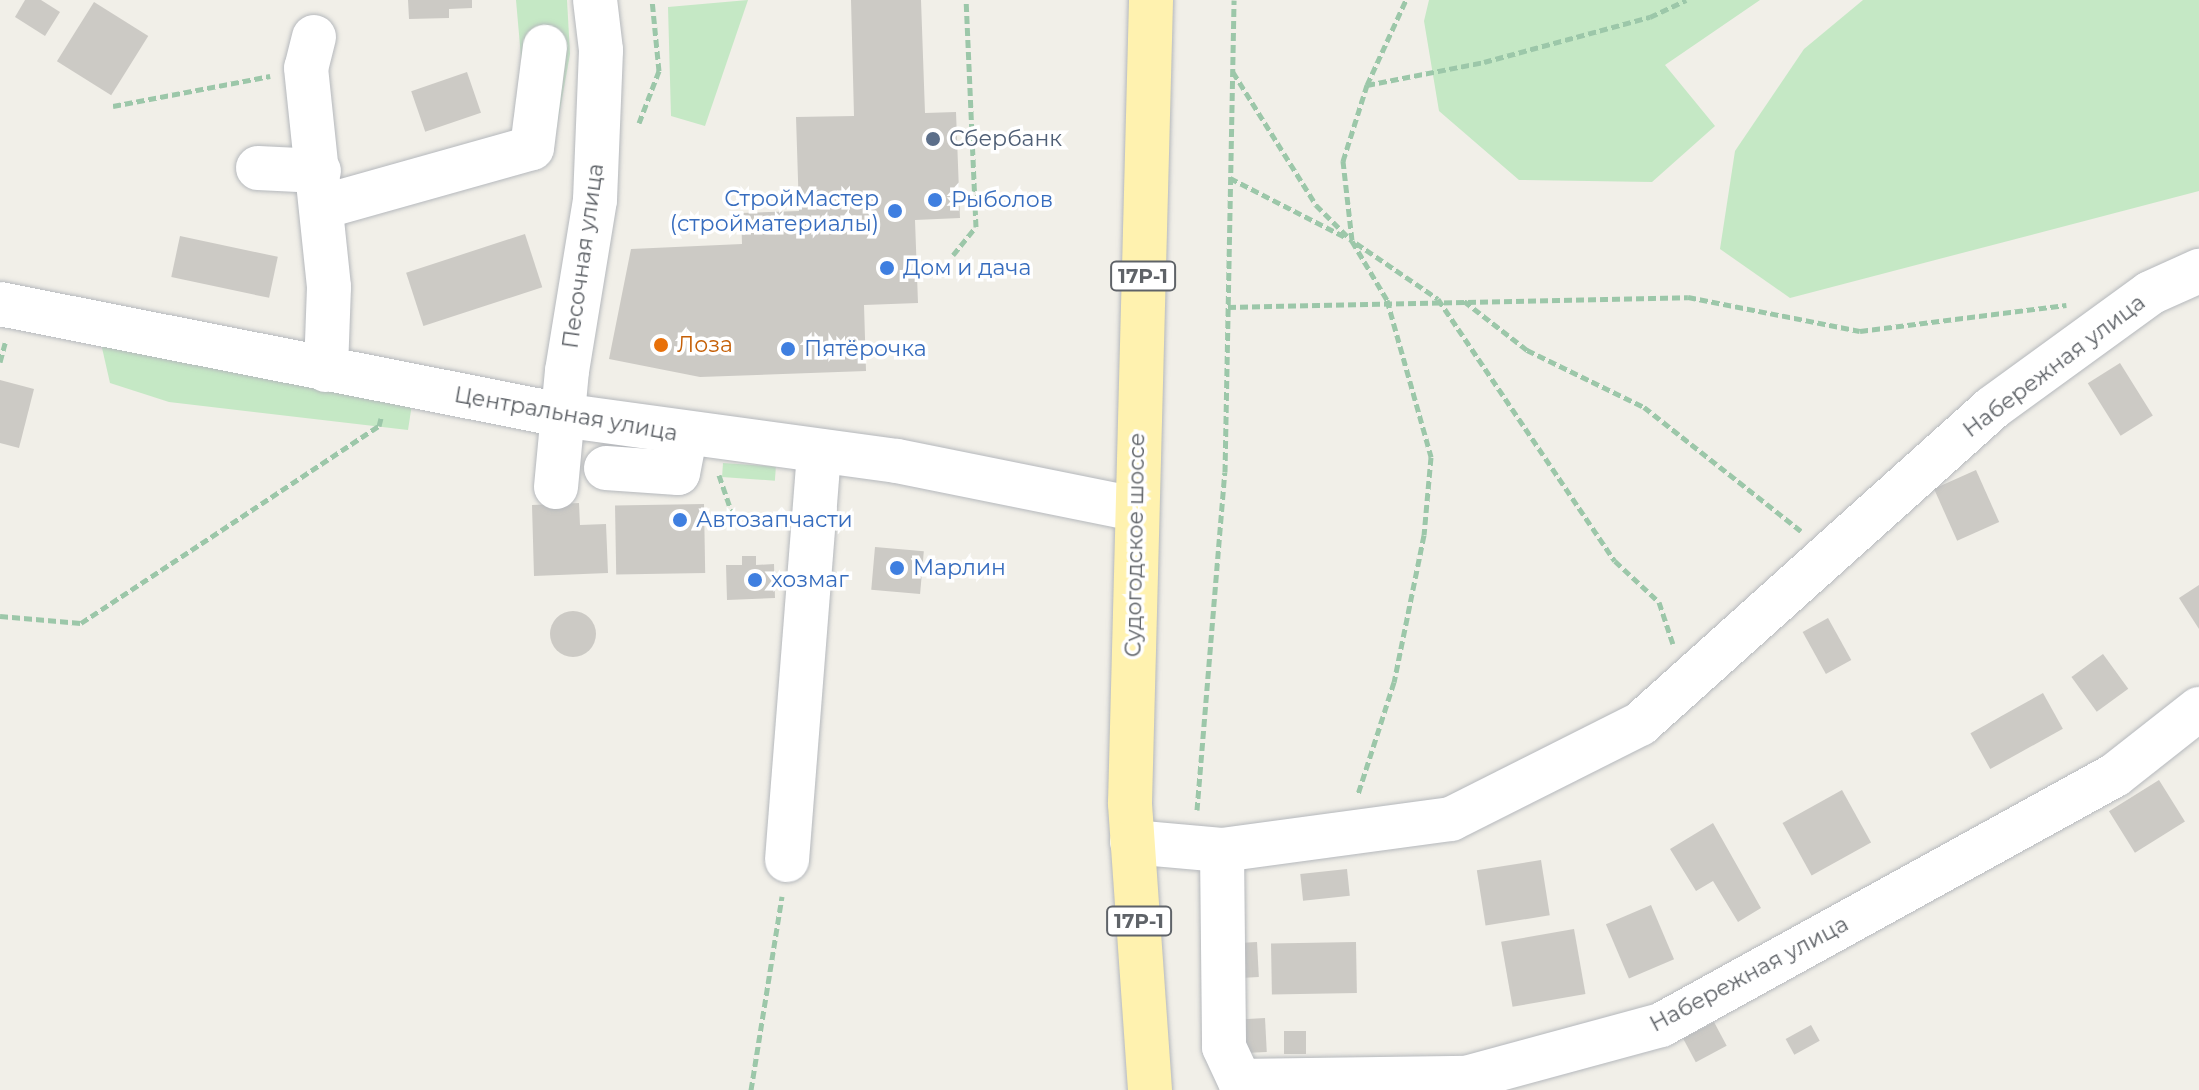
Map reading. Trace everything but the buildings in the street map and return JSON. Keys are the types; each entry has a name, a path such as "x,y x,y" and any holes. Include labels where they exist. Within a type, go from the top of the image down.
{"main road":[{"name":"Судогодское шоссе","path":"1150,1090 1132,842 1135,509 1151,0"}],"street":[{"name":"Песочная улица","path":"556,487 561,415 595,200 601,50 595,0"},
{"path":"314,37 306,68 329,287 326,370"},
{"path":"258,168 321,189 532,148 545,47"},
{"name":"Набережная улица","path":"1132,842 1208,849 1451,819 1640,724 1992,408 2150,293 2199,271"},
{"name":"Центральная улица","path":"0,304 561,415 685,436 897,461 1135,509"},
{"path":"606,468 678,473 685,436"},
{"path":"787,860 819,451"},
{"name":"Набережная улица","path":"1208,849 1224,1047 1240,1081 1466,1078 1661,1025 2115,775 2199,709"}],"path":[{"path":"953,255 976,227 966,0"},
{"path":"1208,849 1225,472 1234,0"},
{"path":"1352,241 1343,161 1367,85 1406,0"},
{"path":"1367,85 1499,58 1650,17 1686,0"},
{"path":"113,106 267,79 277,68"},
{"path":"1233,71 1316,205 1352,241 1387,300 1431,457 1424,535 1394,682 1345,833"},
{"path":"1230,178 1352,241 1438,299 1615,561 1659,602 1666,636 1697,673"},
{"path":"1228,307 1387,300 1688,297 1860,331 2069,304"},
{"path":"1462,299 1527,350 1644,407 1830,554"},
{"path":"0,616 81,623 379,426 389,382"},
{"path":"719,475 736,525"},
{"path":"751,1090 787,860"}],"green space":[{"path":"516,0 567,0 570,54 554,143 521,57"},
{"path":"748,0 705,126 671,116 668,7"},
{"path":"1429,0 1760,0 1665,65 1715,126 1652,182 1519,180 1439,111 1424,21"},
{"path":"1863,0 2199,0 2199,191 1790,298 1720,249 1735,151 1804,49"},
{"path":"100,339 412,404 408,430 169,402 110,383"},
{"path":"723,463 776,467 775,481 722,477"}],"place":[{"name":"Сбербанк","path":"933,139"},
{"name":"Рыболов","path":"935,200"},
{"name":"СтройМастер (стройматериалы)","path":"895,211"},
{"name":"Дом и дача","path":"887,268"},
{"name":"Лоза","path":"661,345"},
{"name":"Пятёрочка","path":"788,349"},
{"name":"Автозапчасти","path":"680,520"},
{"name":"Марлин","path":"897,568"},
{"name":"хозмаг","path":"755,580"}]}
